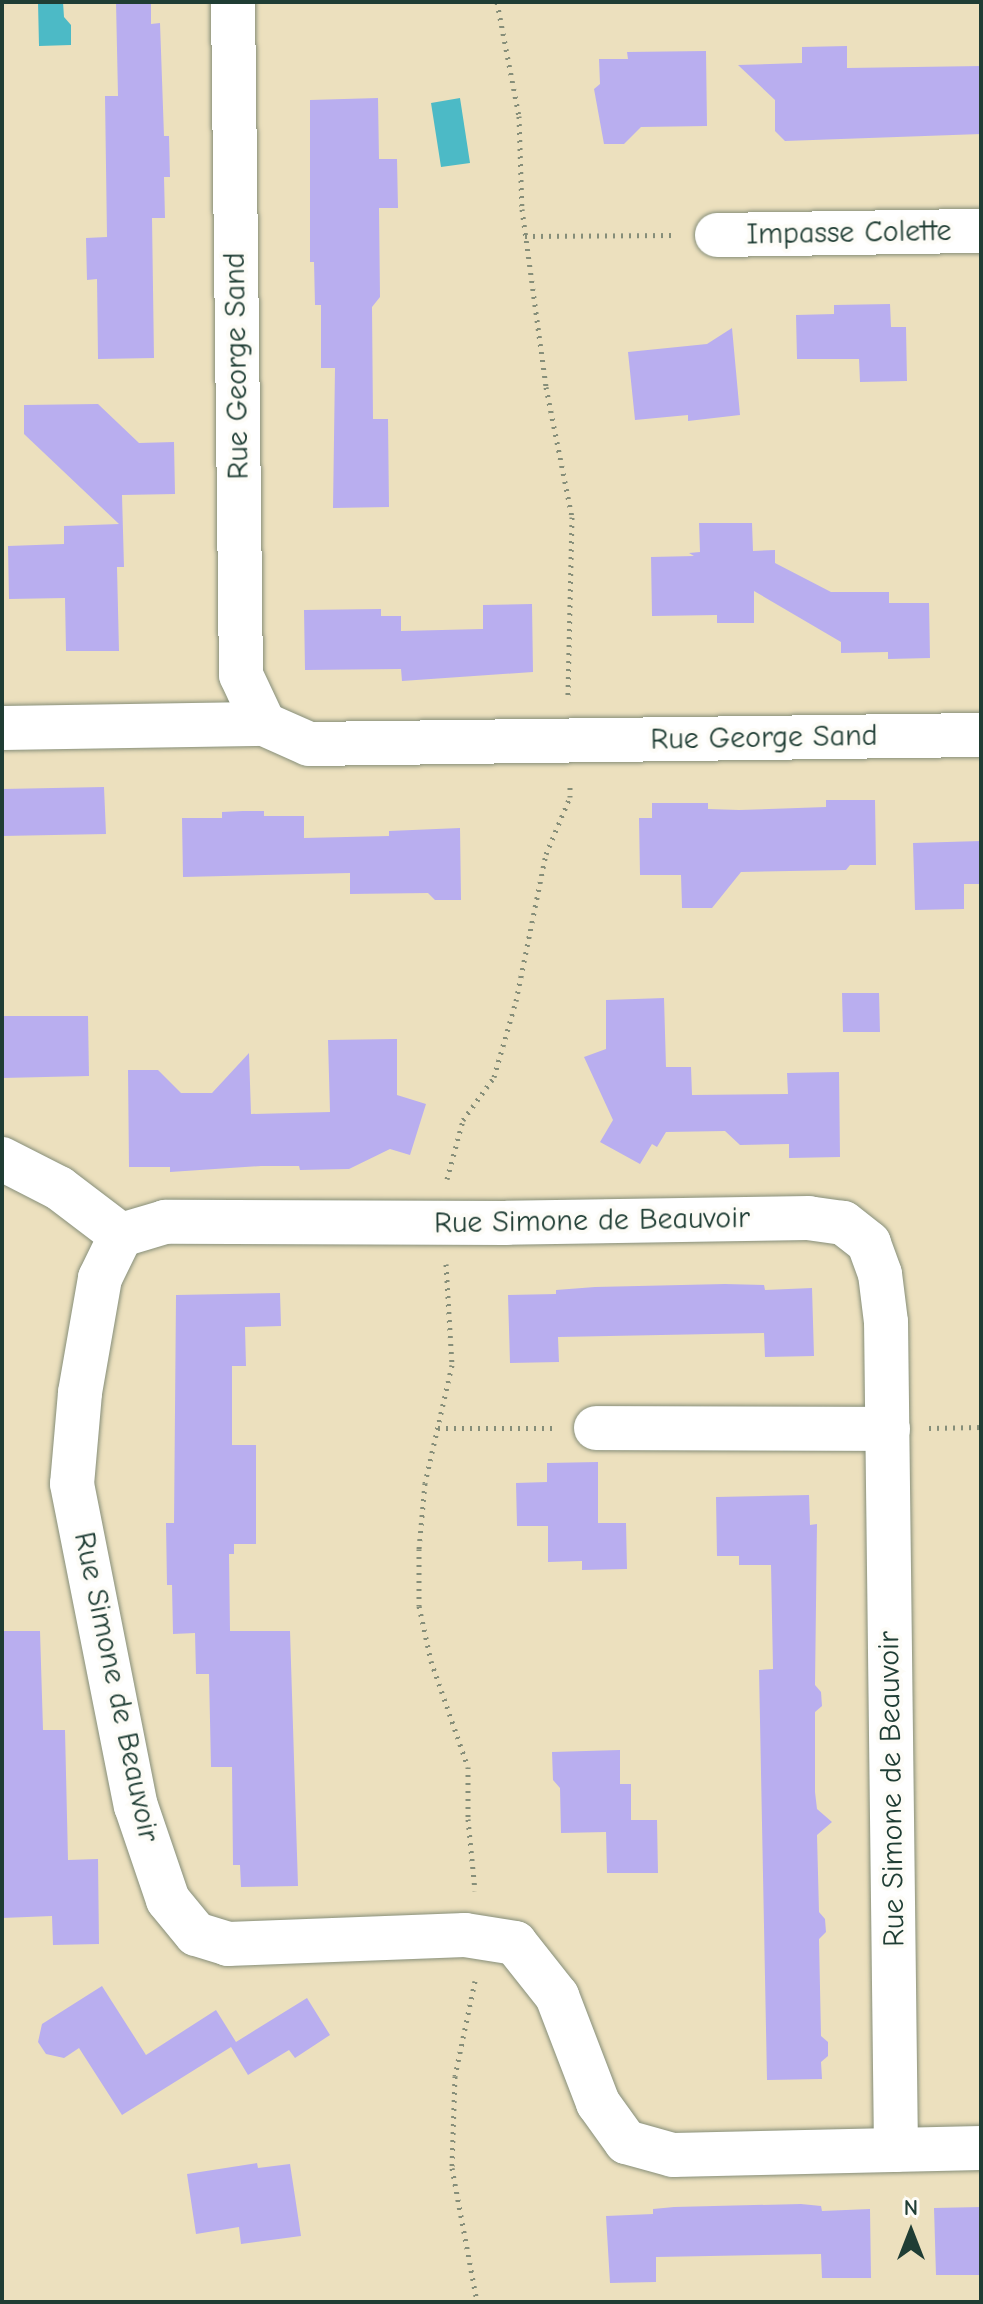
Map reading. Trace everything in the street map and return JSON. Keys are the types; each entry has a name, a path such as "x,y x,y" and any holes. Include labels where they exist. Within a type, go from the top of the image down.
{"street":[{"name":"Rue George Sand","path":"233,2 241,675 264,724"},
{"name":"Impasse Colette","path":"717,235 981,231"},
{"name":"Rue George Sand","path":"2,728 264,724 309,744 981,735"},
{"path":"2,1159 59,1188 121,1235"},
{"name":"Rue Simone de Beauvoir","path":"896,2150 886,1322 880,1274 869,1243 843,1223 809,1218 442,1223 165,1222 121,1235 100,1278 80,1393 72,1484 136,1806 168,1900 196,1934 228,1944 479,1937 515,1943 557,1996 598,2103 626,2142 673,2155 896,2150 981,2148"},
{"path":"596,1428 888,1429"}],"path":[{"path":"477,2302 452,2168 455,2076 472,2004 479,1937 468,1819 468,1767 431,1661 419,1606 419,1549 425,1483 452,1365 442,1202 463,1120 494,1077 516,1001 546,854 570,797 572,517 546,387 525,236 519,116 497,2"},
{"path":"525,236 717,235"},
{"path":"438,1428 596,1428"}],"water":[{"path":"38,2 63,2 64,17 71,25 71,45 39,46"},
{"path":"460,98 470,163 441,167 431,103"}],"building":[{"path":"116,2 151,2 151,24 160,23 164,136 169,136 170,177 164,177 165,218 152,218 154,358 98,359 97,279 87,280 86,238 107,237 105,96 118,96"},
{"path":"847,46 847,68 981,66 981,134 785,141 775,131 775,100 738,65 802,63 802,47"},
{"path":"706,51 707,126 641,127 624,144 604,144 594,89 600,84 599,59 628,59 627,52"},
{"path":"378,98 379,159 397,159 398,208 379,208 380,297 372,307 373,419 388,419 389,507 333,508 335,368 321,368 321,305 315,305 314,262 310,262 310,100"},
{"path":"890,304 891,327 906,327 907,381 860,382 859,359 797,359 796,315 834,314 834,305"},
{"path":"732,328 740,415 688,421 688,415 635,420 628,352 707,344"},
{"path":"98,404 139,443 174,442 175,494 122,495 124,567 117,567 119,651 66,651 65,598 9,599 8,546 64,544 64,526 119,524 24,434 24,405"},
{"path":"699,523 752,523 753,551 775,550 775,563 831,592 889,592 889,603 929,603 930,658 888,659 888,652 841,653 841,642 754,591 754,623 717,623 717,615 652,616 651,557 694,556 689,553 700,552"},
{"path":"532,604 533,672 402,681 401,669 305,670 304,610 381,609 381,616 401,616 401,631 483,629 483,605"},
{"path":"104,787 106,834 2,836 2,789"},
{"path":"826,800 875,800 876,865 850,865 846,870 741,872 712,908 682,908 681,875 640,875 639,818 652,818 652,803 708,803 708,809 739,810 826,807"},
{"path":"264,811 264,816 304,816 304,838 389,836 389,831 460,828 461,900 435,900 428,893 350,894 350,873 183,877 182,818 222,818 222,812"},
{"path":"981,841 981,884 964,884 964,909 915,910 913,843"},
{"path":"842,993 879,993 880,1032 843,1032"},
{"path":"664,998 666,1067 691,1067 692,1095 788,1094 787,1073 839,1072 840,1157 789,1158 789,1144 740,1145 725,1131 666,1132 657,1147 652,1144 640,1164 600,1142 613,1120 584,1057 606,1049 606,1000"},
{"path":"2,1016 88,1016 89,1076 2,1078"},
{"path":"397,1039 397,1095 426,1104 410,1155 390,1149 349,1169 300,1170 299,1166 261,1166 170,1172 170,1167 129,1167 128,1070 158,1070 181,1093 212,1093 249,1053 251,1114 330,1112 328,1040"},
{"path":"764,1285 765,1290 812,1288 814,1356 765,1357 764,1333 558,1337 559,1362 510,1363 508,1295 556,1294 556,1290 595,1287"},
{"path":"280,1293 281,1326 245,1327 246,1366 232,1366 232,1445 256,1445 256,1544 234,1544 234,1554 229,1554 230,1631 290,1631 298,1886 241,1887 240,1865 233,1865 232,1767 211,1767 209,1674 196,1674 195,1633 173,1634 172,1585 167,1585 166,1523 174,1523 176,1295"},
{"path":"598,1462 598,1523 626,1523 627,1569 582,1570 582,1561 548,1562 548,1526 517,1526 516,1483 547,1482 547,1463"},
{"path":"809,1495 810,1525 817,1524 815,1685 821,1692 822,1706 815,1712 815,1792 817,1809 832,1822 817,1835 819,1912 825,1919 826,1932 819,1939 821,2036 828,2042 828,2056 821,2062 822,2079 767,2080 759,1670 773,1669 771,1565 739,1565 739,1556 717,1556 716,1497"},
{"path":"2,1631 40,1631 43,1730 65,1730 68,1860 98,1859 99,1944 53,1945 52,1916 2,1918"},
{"path":"620,1750 620,1784 631,1784 631,1820 657,1820 658,1873 607,1873 606,1832 561,1833 560,1788 553,1780 552,1752"},
{"path":"102,1986 146,2055 216,2010 236,2042 307,1998 330,2035 295,2058 289,2050 248,2075 231,2047 122,2115 79,2048 64,2058 46,2054 38,2042 42,2024"},
{"path":"257,2163 258,2168 290,2164 301,2236 241,2244 239,2227 196,2234 187,2174"},
{"path":"821,2206 822,2211 870,2209 871,2278 822,2278 821,2254 656,2257 656,2282 610,2283 606,2216 653,2214 653,2209 674,2207"},
{"path":"981,2207 981,2275 936,2275 934,2208"}]}
